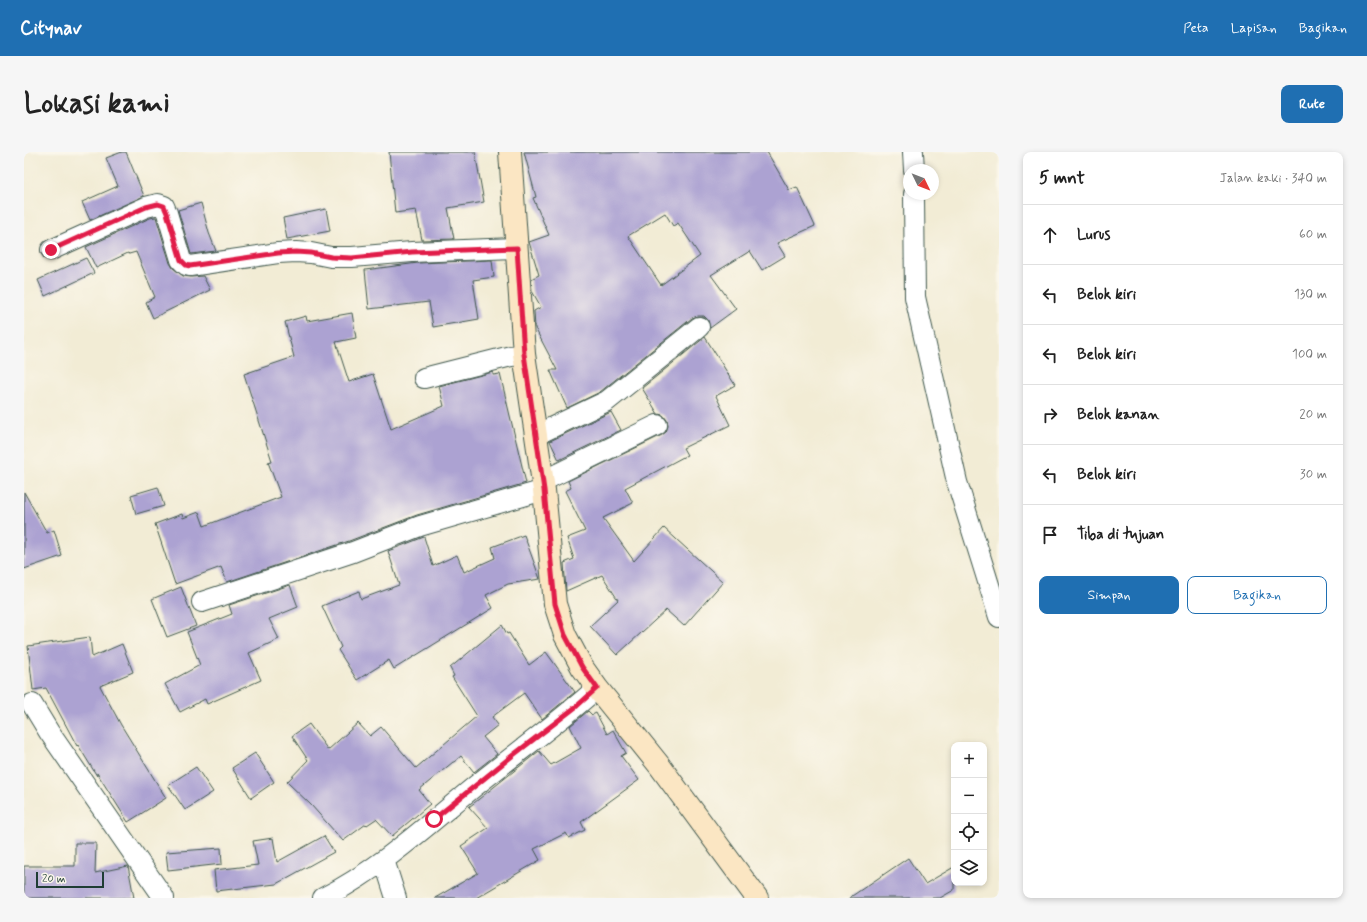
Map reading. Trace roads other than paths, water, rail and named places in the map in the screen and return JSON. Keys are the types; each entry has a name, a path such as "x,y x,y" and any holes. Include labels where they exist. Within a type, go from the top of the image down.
{"street":[{"path":"510,152 524,354 544,485 555,604 565,635 582,667 597,688 659,765 757,898"},
{"path":"914,152 914,164"},
{"path":"914,200 915,297 957,482 999,617"},
{"path":"51,250 146,207 158,204 164,206 167,213 181,260 186,265 190,266 278,253 296,252 331,257 352,258 412,252 517,248"},
{"path":"536,435 607,401 699,326"},
{"path":"424,378 524,354"},
{"path":"202,602 353,552 420,526 544,485 657,425"},
{"path":"323,898 344,888 384,860 512,756 577,706 597,688"},
{"path":"32,704 49,732 164,898"},
{"path":"384,860 396,898"}]}
